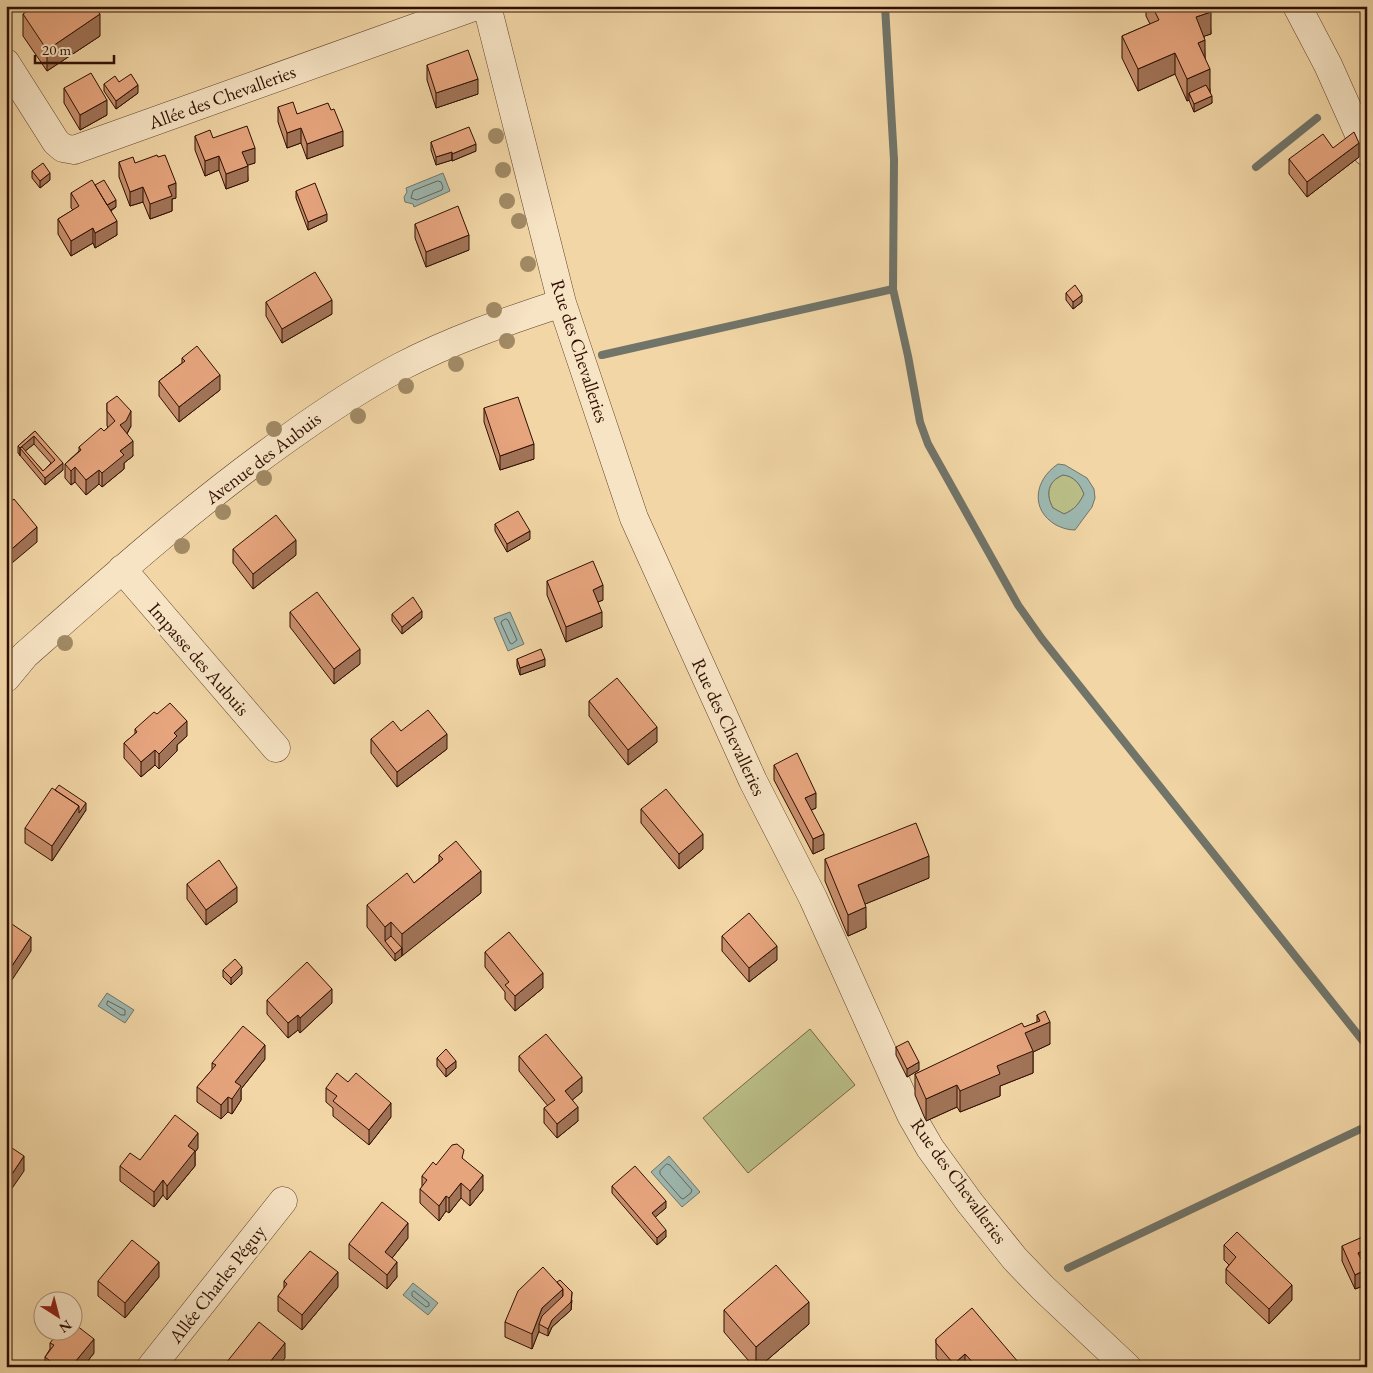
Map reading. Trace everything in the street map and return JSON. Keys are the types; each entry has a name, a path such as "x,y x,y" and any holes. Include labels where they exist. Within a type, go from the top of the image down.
{"street":[{"name":"Allée des Chevalleries","path":"6,63 56,142 62,148 74,150 476,6"},
{"name":"Rue des Chevalleries","path":"487,6 562,303 634,518 753,781 813,898 911,1115 930,1148 970,1203 1015,1259 1127,1367"},
{"path":"1297,6 1328,65 1367,152"},
{"name":"Avenue des Aubuis","path":"6,678 26,655 122,569 175,525 260,458 338,403 400,367 428,354 492,326 562,303"},
{"name":"Impasse des Aubuis","path":"122,569 276,748"},
{"name":"Allée Charles Péguy","path":"151,1367 282,1201"}],"green space":[{"path":"1063,475 1076,481 1084,494 1071,511 1064,514 1053,508 1049,498 1051,484"},
{"path":"810,1029 855,1085 748,1173 703,1118"}],"water":[{"path":"443,173 450,191 414,207 413,204 405,202 406,188"},
{"path":"1058,464 1065,465 1087,478 1094,489 1095,498 1092,507 1075,530 1065,529 1056,525 1042,511 1038,495 1044,478","holes":["1063,475 1076,481 1084,494 1076,506 1064,514 1053,508 1049,498 1051,484"]},
{"path":"510,612 524,644 508,651 494,618"},
{"path":"107,993 134,1010 125,1023 98,1006"},
{"path":"669,1156 700,1192 682,1207 651,1172"},
{"path":"413,1283 438,1303 428,1315 403,1295"}],"building":[{"path":"35,6 95,6 100,14 47,50 23,14"},
{"path":"1152,6 1209,6 1211,12 1196,17 1205,40 1198,43 1210,69 1187,79 1175,53 1138,69 1122,36 1159,20"},
{"path":"468,50 478,79 436,93 427,65"},
{"path":"91,73 107,100 80,115 64,88"},
{"path":"131,74 138,85 116,101 104,84 115,76 119,82"},
{"path":"1206,85 1212,96 1194,104 1189,93"},
{"path":"293,102 297,114 328,103 331,110 334,109 343,131 307,144 301,128 287,133 278,107"},
{"path":"247,126 255,148 242,152 248,166 226,174 219,156 205,161 195,136 210,130 213,138"},
{"path":"469,127 476,144 452,154 452,152 436,157 431,142"},
{"path":"1354,132 1359,143 1307,182 1289,159 1323,134 1333,148"},
{"path":"157,155 158,157 165,155 176,183 168,186 172,196 150,204 143,187 130,192 119,162 133,157 135,163"},
{"path":"43,163 50,173 40,181 32,171"},
{"path":"92,180 117,221 95,233 93,228 71,241 58,219 79,206 71,193"},
{"path":"104,180 116,200 107,205 95,185"},
{"path":"315,183 327,214 308,222 296,191"},
{"path":"458,206 469,235 426,252 415,224"},
{"path":"315,272 332,300 282,329 266,302"},
{"path":"1075,285 1082,295 1073,302 1066,293"},
{"path":"197,346 220,375 179,407 159,381 185,361 182,358"},
{"path":"117,396 131,411 126,421 120,425 133,441 120,451 124,455 102,473 99,470 86,480 75,467 71,471 65,464 81,450 79,447 101,428 104,431 115,421 107,411 107,403"},
{"path":"518,397 534,444 500,456 484,408"},
{"path":"35,431 63,463 45,478 18,446","holes":["34,436 55,460 43,471 22,447 20,448"]},
{"path":"14,499 37,527 6,554 6,505"},
{"path":"518,511 530,531 507,544 495,524"},
{"path":"276,515 296,540 253,574 233,549"},
{"path":"593,561 603,585 593,590 602,612 566,627 547,581"},
{"path":"317,592 360,649 334,669 290,612"},
{"path":"413,597 422,611 402,627 392,614"},
{"path":"541,649 545,659 520,668 517,659"},
{"path":"617,678 657,727 628,750 589,701"},
{"path":"170,703 187,721 174,733 177,736 159,754 155,750 141,762 124,743 137,732 135,729 154,712 157,714"},
{"path":"428,710 447,734 397,772 371,739 393,721 401,731"},
{"path":"797,753 816,793 805,798 824,834 813,839 774,765"},
{"path":"59,785 86,803 79,813 79,806 55,790"},
{"path":"52,788 79,806 52,846 25,828"},
{"path":"666,789 703,834 679,854 641,809"},
{"path":"916,823 929,856 858,885 866,907 848,915 825,859"},
{"path":"456,841 481,871 402,934 391,922 385,927 367,905 407,873 414,883 443,859 439,855"},
{"path":"219,860 237,887 206,910 187,884"},
{"path":"749,913 777,946 749,968 722,936"},
{"path":"6,920 31,937 6,975"},
{"path":"509,932 543,973 515,996 505,985 509,982 485,952"},
{"path":"391,936 402,948 395,954 385,941"},
{"path":"235,959 242,967 231,978 223,970"},
{"path":"307,962 332,989 300,1018 298,1015 288,1023 267,1000"},
{"path":"1045,1011 1050,1022 1025,1033 1033,1051 997,1066 1000,1074 960,1091 957,1085 926,1099 915,1074 1022,1023 1024,1027 1040,1021 1037,1015"},
{"path":"243,1026 265,1045 235,1082 241,1086 232,1099 228,1097 221,1105 197,1087 216,1065 212,1063"},
{"path":"546,1034 582,1077 565,1091 578,1107 557,1124 544,1108 555,1100 519,1056"},
{"path":"908,1041 919,1062 907,1069 896,1047"},
{"path":"446,1049 456,1061 446,1069 437,1058"},
{"path":"337,1073 348,1082 356,1073 391,1103 369,1130 333,1101 337,1096 326,1088"},
{"path":"175,1115 198,1133 188,1146 195,1151 167,1186 163,1180 154,1192 120,1166 130,1153 140,1160"},
{"path":"6,1144 24,1156 6,1183"},
{"path":"457,1144 464,1150 462,1158 483,1175 470,1191 461,1183 449,1198 446,1196 439,1206 420,1189 427,1180 422,1176 433,1162 436,1165 452,1145"},
{"path":"635,1166 666,1201 652,1213 666,1230 657,1238 612,1186"},
{"path":"382,1202 408,1223 385,1252 397,1262 387,1275 349,1244"},
{"path":"1237,1232 1292,1285 1269,1309 1226,1269 1236,1257 1224,1245"},
{"path":"1367,1235 1367,1249 1358,1253 1367,1269 1355,1275 1342,1246"},
{"path":"132,1240 159,1262 125,1303 98,1281"},
{"path":"310,1251 338,1272 302,1315 278,1296 287,1284 284,1281"},
{"path":"776,1265 809,1302 756,1347 724,1310"},
{"path":"543,1267 563,1289 542,1308 532,1334 505,1322 518,1291"},
{"path":"560,1280 572,1292 571,1302 552,1320 548,1329 539,1324 542,1316 563,1296 563,1289 557,1282"},
{"path":"1367,1280 1367,1290 1363,1281"},
{"path":"972,1308 1019,1363 1014,1367 977,1367 965,1354 956,1362 952,1362 936,1343 936,1339"},
{"path":"259,1322 285,1343 266,1367 230,1367 226,1363"},
{"path":"82,1330 94,1339 75,1362 81,1367 58,1367 45,1357 54,1345 50,1343 52,1340 82,1340"},
{"path":"1353,1362 1358,1367 1348,1367"}],"waterway":[{"path":"885,6 894,160 893,289 920,422 928,444 1018,605 1042,639 1367,1046"},
{"path":"1256,167 1317,118"},
{"path":"602,355 893,289"},
{"path":"1068,1268 1367,1126"}]}
